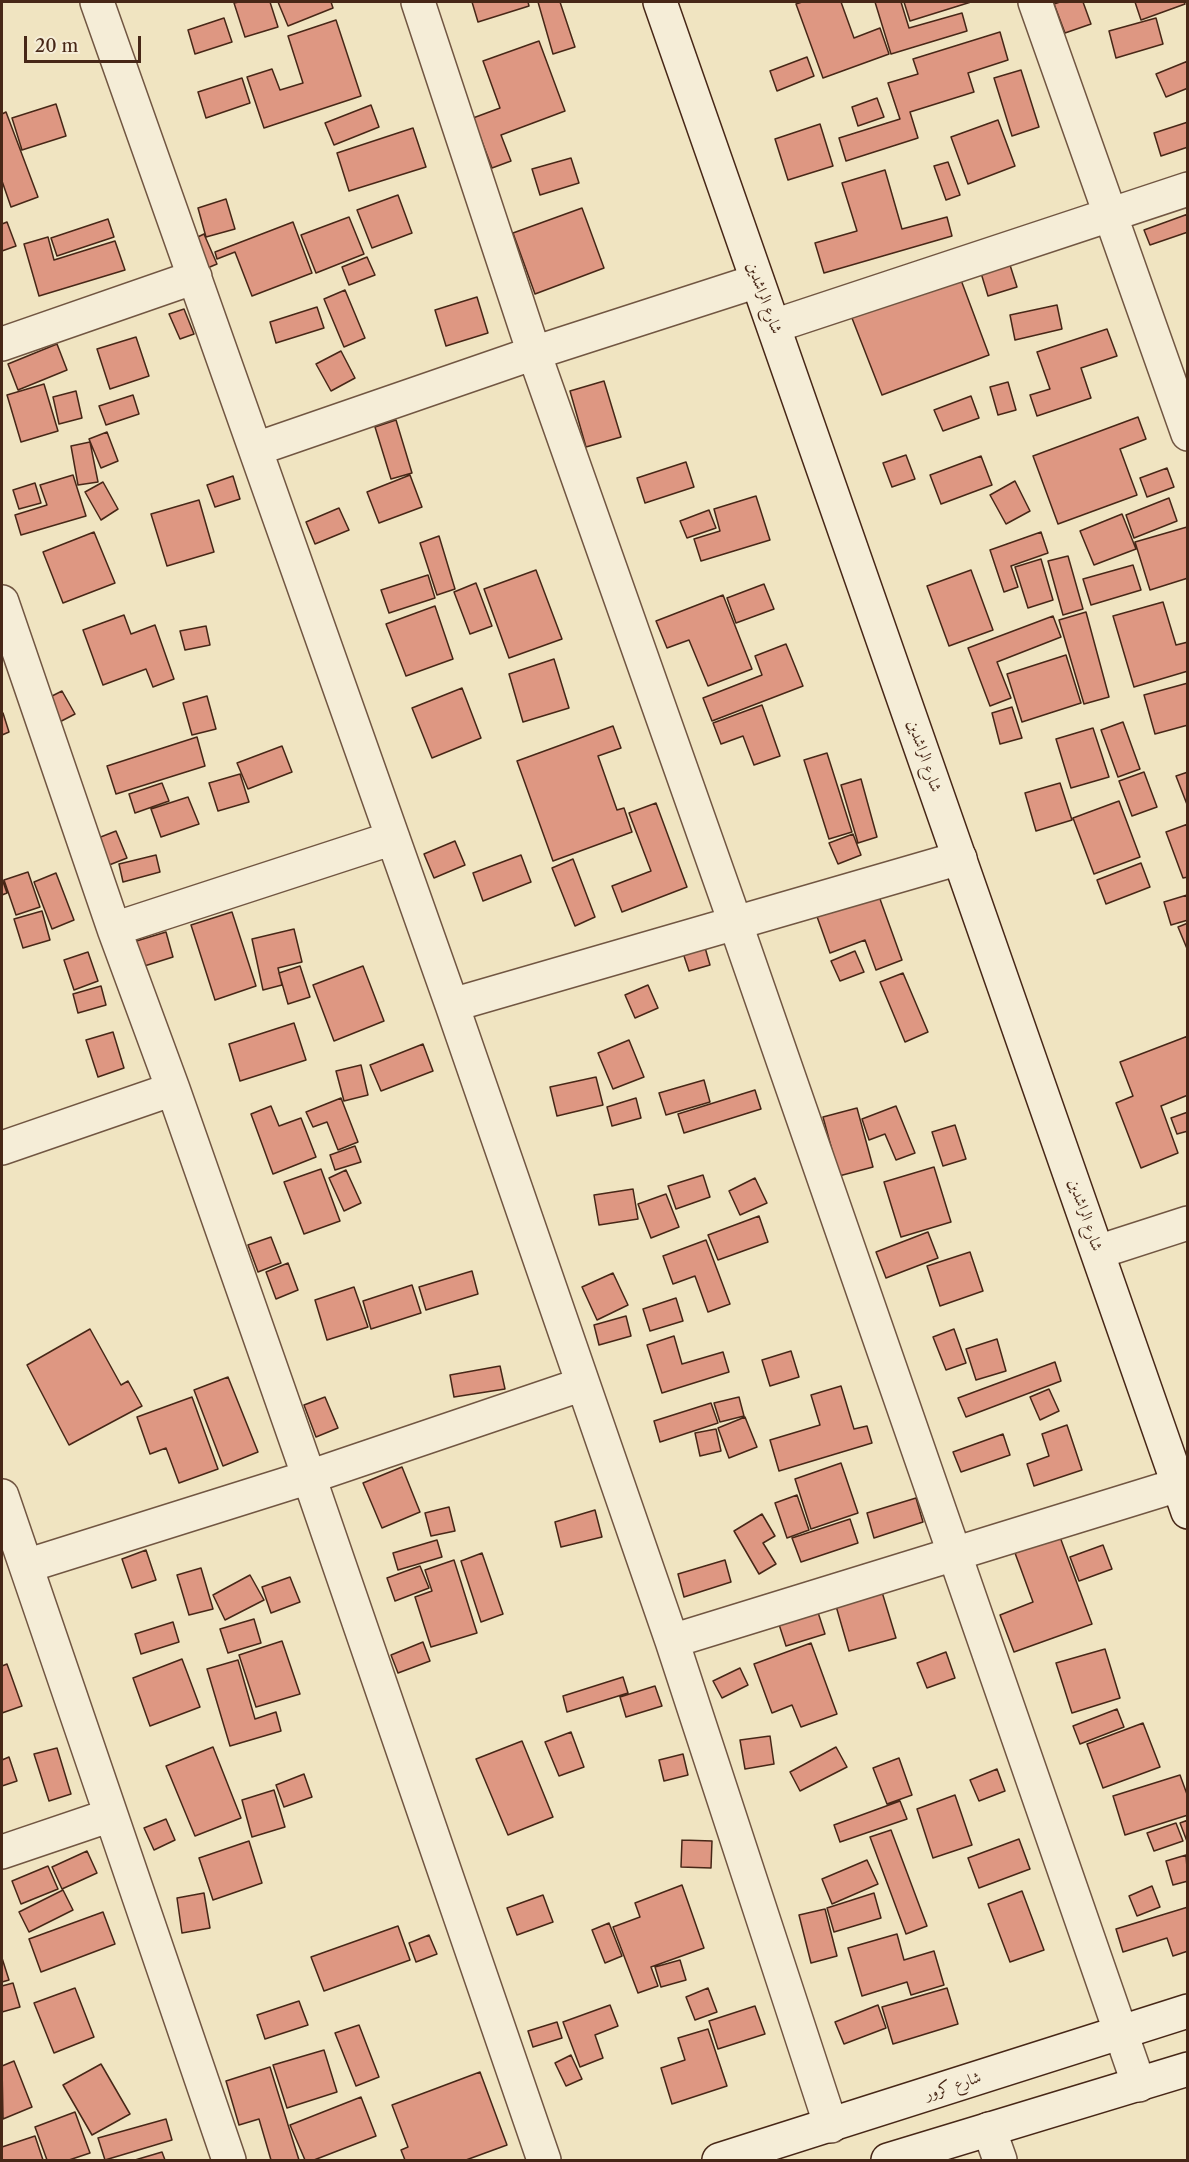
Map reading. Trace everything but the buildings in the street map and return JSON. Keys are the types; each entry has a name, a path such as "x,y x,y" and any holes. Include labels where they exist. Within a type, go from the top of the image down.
{"street":[{"path":"98,2 452,1005 672,1641 831,2126"},
{"path":"418,2 534,353 735,922 1138,2085"},
{"name":"شارع الراشدين","path":"660,2 1183,1498"},
{"path":"1035,2 1188,434"},
{"path":"774,326 1188,189"},
{"path":"2,344 195,277"},
{"path":"256,449 534,353 757,280"},
{"path":"2,602 114,929 309,1478 544,2160"},
{"path":"114,929 393,838"},
{"path":"452,1005 960,858"},
{"path":"2,1148 172,1089"},
{"path":"1098,1252 1188,1223"},
{"path":"26,1566 309,1478 583,1384"},
{"path":"2,1496 229,2160"},
{"path":"672,1641 955,1555 1183,1498"},
{"path":"2,1852 111,1815"},
{"name":"شارع كرور","path":"719,2160 1188,2011"},
{"path":"888,2160 1188,2069"},
{"path":"989,2129 1000,2160"}]}
